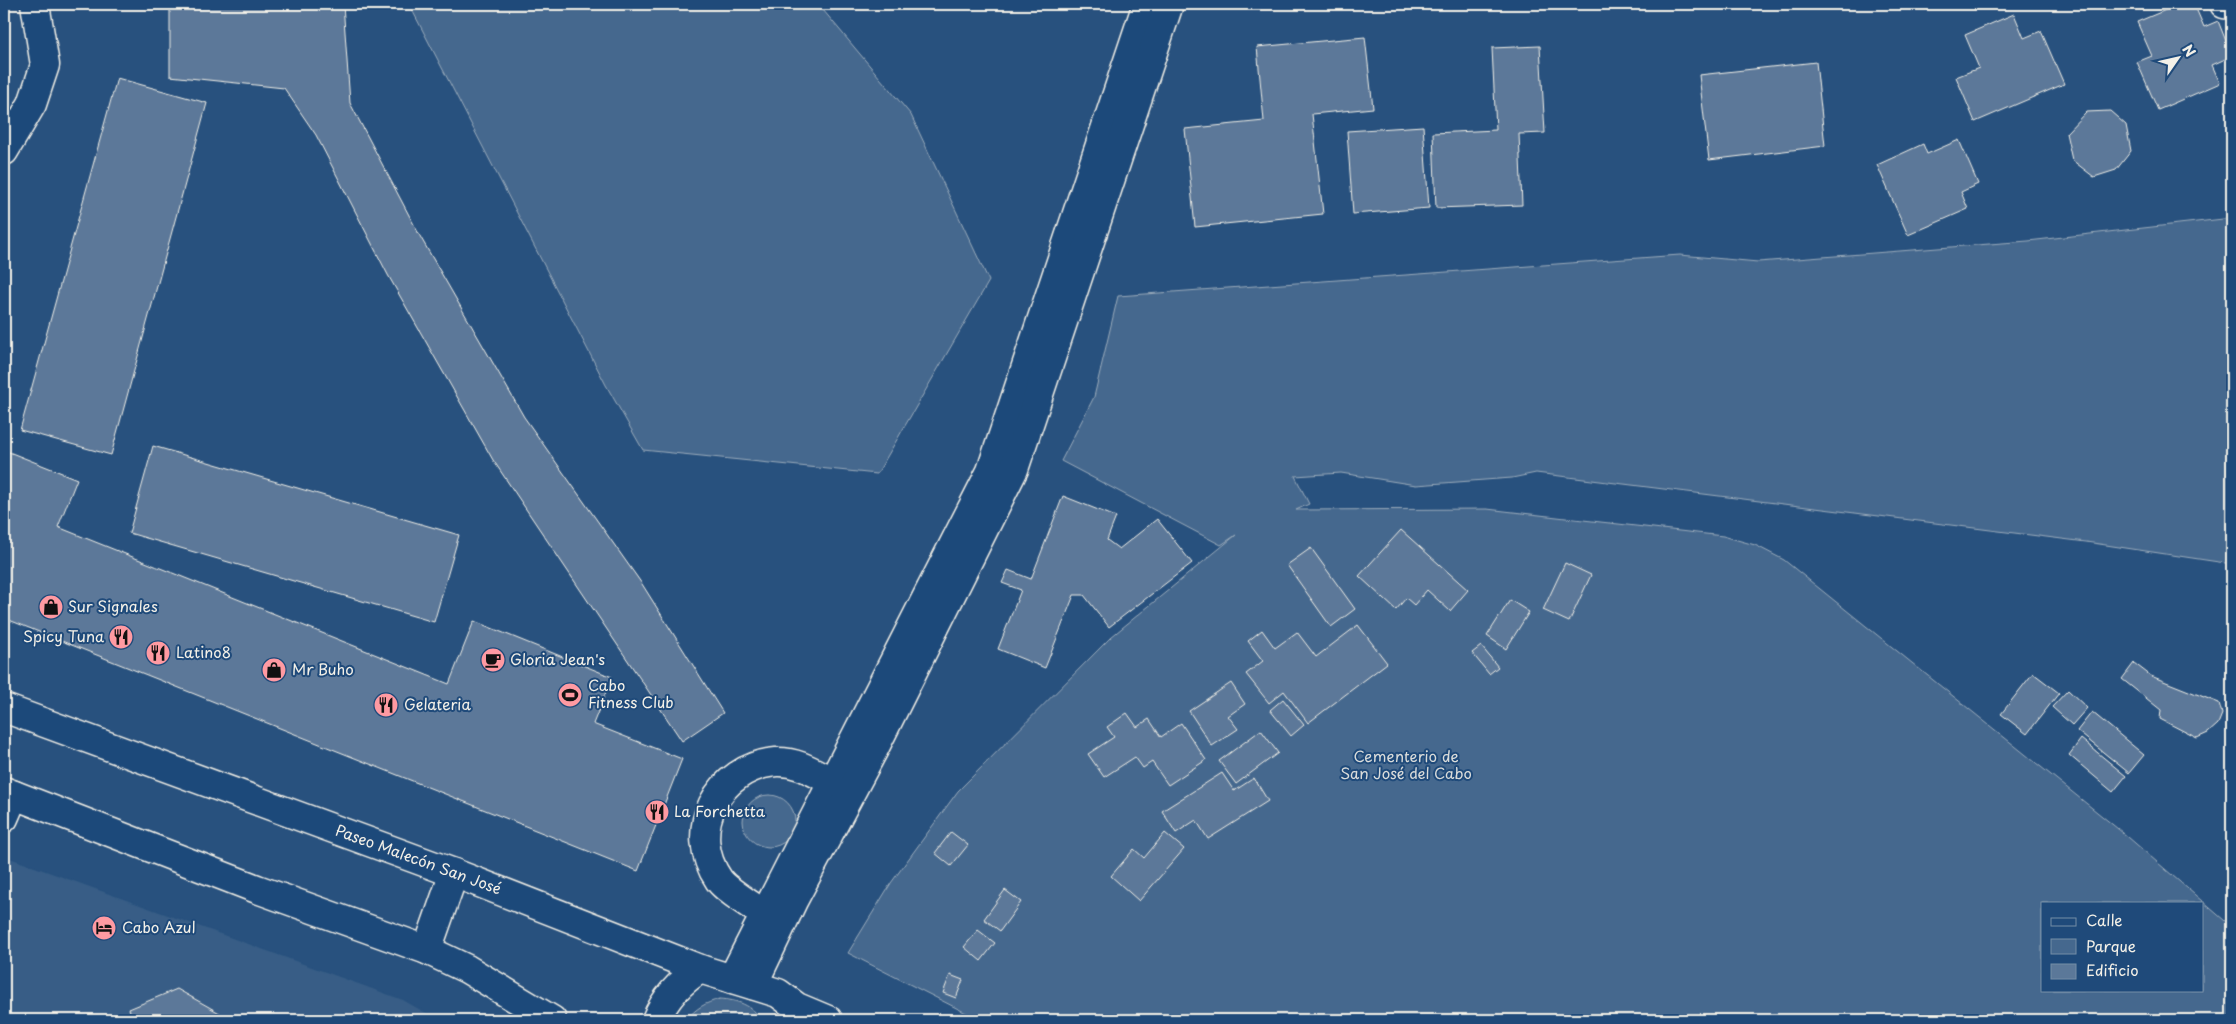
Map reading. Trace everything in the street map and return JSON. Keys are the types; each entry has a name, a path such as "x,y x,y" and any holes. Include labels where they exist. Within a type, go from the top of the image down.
{"street":[{"path":"4,151 32,104 45,65 35,4"},
{"path":"742,982 765,914 991,471 1147,4"},
{"path":"742,982 793,901 873,751 1014,469 1170,4"},
{"path":"2224,4 2232,5"},
{"name":"Paseo Malecón San José","path":"4,708 454,873 700,969 778,993 798,1014 828,1020"},
{"path":"765,914 720,882 709,862 705,838 708,815 718,794 735,777 755,766 778,762 802,765 833,782"},
{"path":"7,801 427,950 467,969 552,1020"},
{"path":"427,950 454,873"},
{"path":"656,1020 670,995 682,981 700,969"}],"shaded area":[{"name":"Cabo Azul","path":"4,856 403,1000 438,1020 4,1020"}],"green space":[{"path":"409,4 818,4 911,115 989,281 877,474 643,450 606,385"},
{"name":"Cementerio de San José del Cabo","path":"2232,218 2232,564 2086,542 1536,473 1512,478 1416,485 1341,473 1295,476 1309,504 1296,510 1487,509 1723,536 1755,545 1784,560 2128,837 2203,902 2041,902 2041,992 2204,992 2204,903 2232,927 2232,1020 980,1020 848,953 891,883 958,791 1111,637 1236,535 1221,545 1061,461 1094,397 1118,296 1680,255 1758,262 2028,241"},
{"path":"764,795 774,795 788,802 795,816 795,826 788,840 774,847 764,847 754,843 747,836 743,826 743,816 747,806 754,799"},
{"path":"720,999 744,1004 762,1020 686,1020 701,1006"}],"building":[{"path":"170,4 343,4 350,103 421,238 524,417 642,584 723,713 682,741 493,460 388,275 316,135 284,88 170,76"},
{"path":"2180,4 2194,4 2204,27 2218,21 2232,56 2212,65 2220,83 2158,110 2137,62 2152,56 2137,22"},
{"path":"2014,14 2024,38 2041,31 2064,84 1975,122 1956,77 1979,68 1965,35"},
{"path":"1365,37 1373,108 1312,114 1323,214 1195,227 1185,129 1264,121 1257,47"},
{"path":"1540,46 1545,133 1519,134 1522,205 1436,208 1433,133 1496,130 1492,48"},
{"path":"1816,62 1825,146 1709,160 1699,75"},
{"path":"117,78 207,103 111,455 20,430"},
{"path":"2110,111 2126,125 2131,151 2116,170 2094,177 2072,160 2066,133 2086,112"},
{"path":"1423,126 1429,208 1353,214 1347,131"},
{"path":"1959,140 1978,184 1961,192 1968,209 1908,235 1877,165 1923,144 1927,154"},
{"path":"153,446 459,535 434,622 129,533"},
{"path":"4,450 77,479 58,527 449,684 474,621 612,677 593,724 682,759 638,871 4,618"},
{"path":"1063,496 1116,517 1107,540 1119,549 1157,519 1192,563 1109,627 1084,595 1074,595 1045,668 998,649 1021,590 1002,583 1008,570 1031,579"},
{"path":"1401,530 1468,590 1450,611 1427,590 1414,605 1406,598 1396,610 1359,576"},
{"path":"1311,548 1355,609 1331,627 1287,565"},
{"path":"1565,563 1591,575 1569,622 1543,610"},
{"path":"1510,600 1529,612 1506,649 1487,636"},
{"path":"1358,625 1387,663 1308,723 1284,691 1269,703 1246,674 1263,661 1248,641 1262,630 1275,648 1297,632 1316,657"},
{"path":"1481,646 1498,667 1489,674 1472,653"},
{"path":"2134,663 2151,676 2219,703 2222,714 2218,724 2208,733 2197,738 2160,719 2161,710 2122,679"},
{"path":"2033,673 2059,693 2027,734 2001,714"},
{"path":"1231,683 1245,704 1228,716 1238,729 1212,746 1189,711"},
{"path":"2068,690 2087,708 2072,725 2052,707"},
{"path":"1283,699 1304,725 1291,736 1270,710"},
{"path":"2092,712 2144,755 2129,773 2077,731"},
{"path":"1127,713 1137,727 1149,719 1161,737 1181,723 1206,760 1168,785 1152,762 1143,768 1135,757 1104,777 1088,754 1114,737 1107,727"},
{"path":"1261,730 1278,753 1236,784 1219,761"},
{"path":"2081,739 2126,776 2113,792 2069,755"},
{"path":"1222,773 1234,791 1254,778 1268,801 1208,839 1196,820 1176,833 1162,811"},
{"path":"951,832 968,845 951,866 935,853"},
{"path":"1165,833 1184,849 1139,901 1111,876 1134,849 1144,858"},
{"path":"1005,890 1021,902 1000,931 984,919"},
{"path":"978,930 995,943 981,961 964,947"},
{"path":"950,975 963,980 956,998 943,993"},
{"path":"177,989 232,1020 134,1020 129,1009"}],"place":[{"name":"Sur Signales","path":"51,607"},
{"name":"Spicy Tuna","path":"121,637"},
{"name":"Latino8","path":"158,653"},
{"name":"Gloria Jean's","path":"493,660"},
{"name":"Mr Buho","path":"274,670"},
{"name":"Cabo Fitness Club","path":"570,695"},
{"name":"Gelateria","path":"386,705"},
{"name":"La Forchetta","path":"657,812"},
{"name":"Cabo Azul","path":"104,928"}]}
